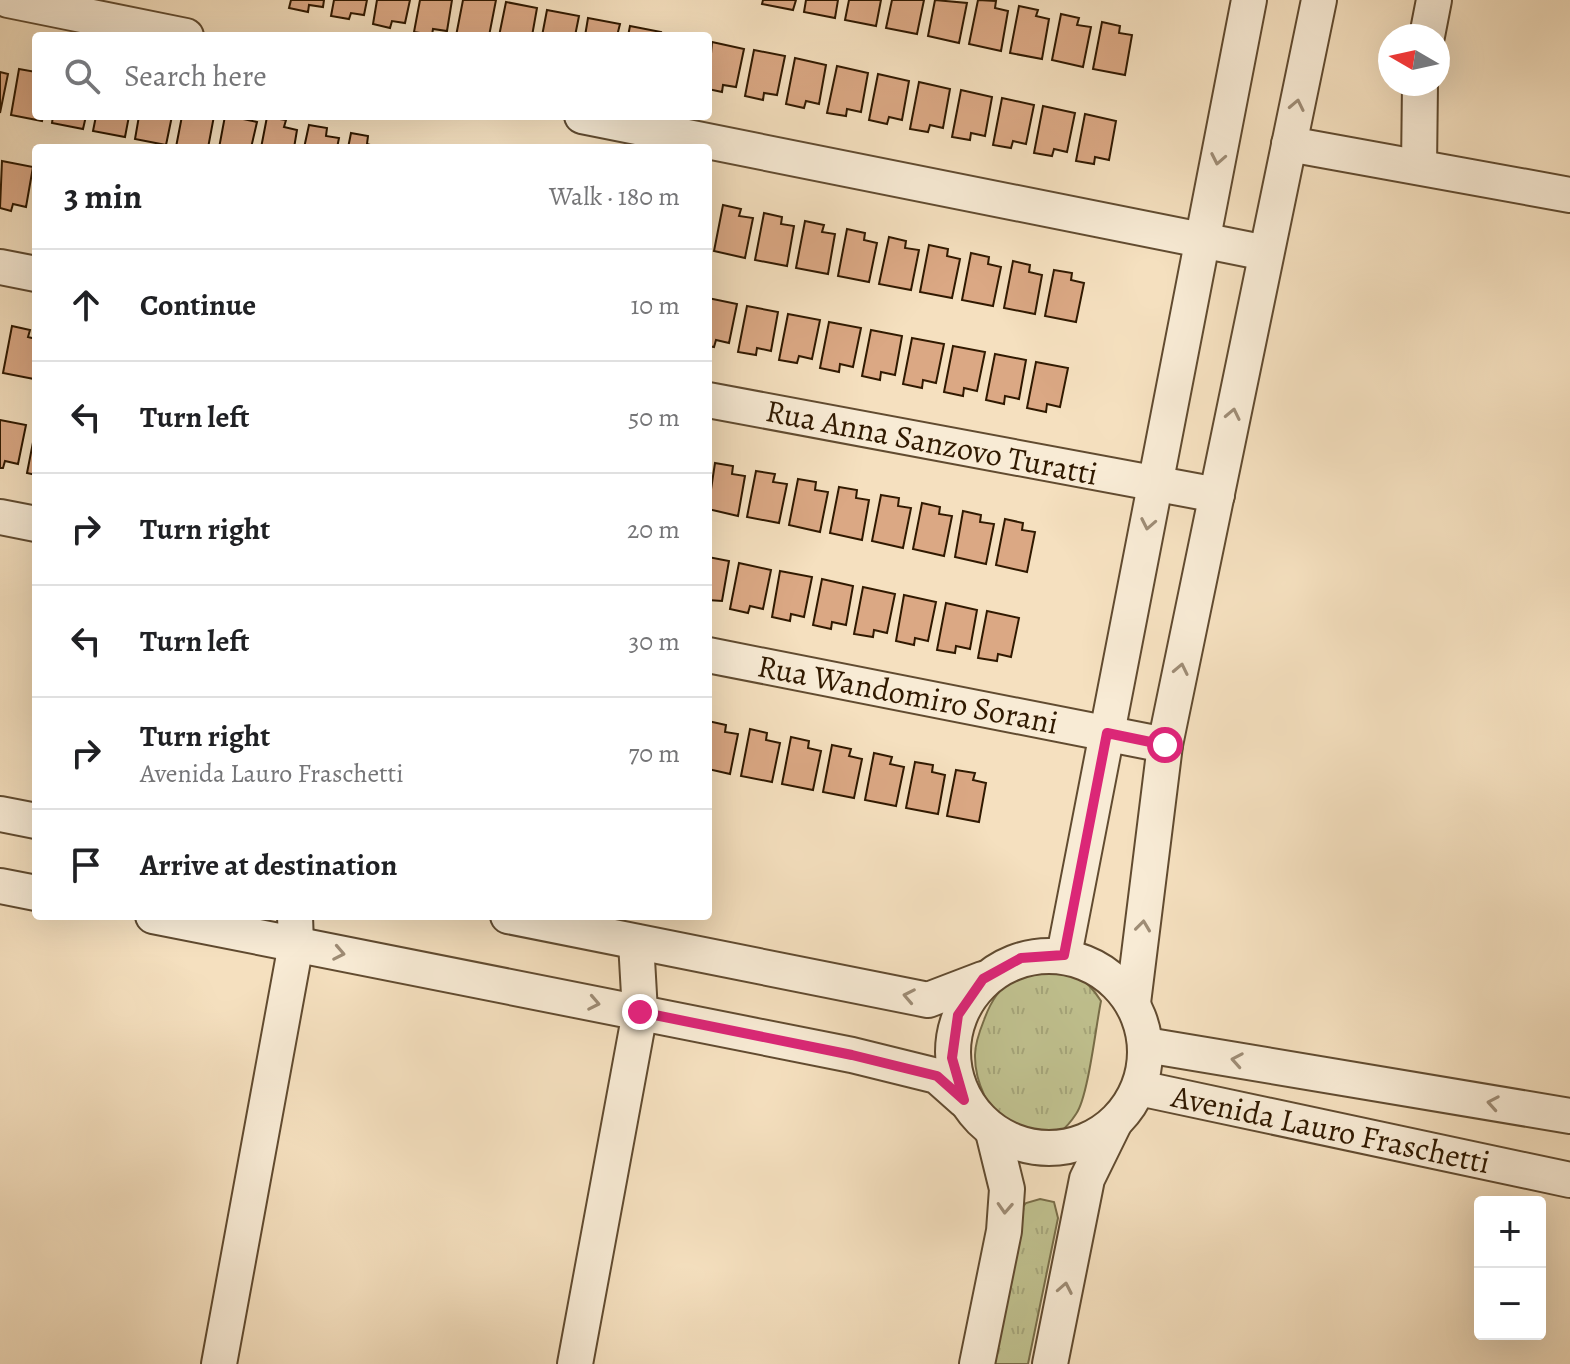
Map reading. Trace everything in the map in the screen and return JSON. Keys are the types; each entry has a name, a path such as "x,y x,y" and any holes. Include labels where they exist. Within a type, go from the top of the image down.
{"street":[{"path":"8,0 166,32"},
{"path":"1064,955 1249,0"},
{"path":"1050,1364 1087,1179 1114,1124 1139,1088 1146,1045 1133,1003 1165,745 1317,0"},
{"path":"1429,24 1434,0"},
{"path":"1419,167 1420,96"},
{"path":"602,120 1266,253"},
{"path":"1289,144 1570,195"},
{"path":"0,267 32,273"},
{"name":"Rua Anna Sanzovo Turatti","path":"712,401 1217,495"},
{"path":"0,517 32,523"},
{"name":"Rua Wandomiro Sorani","path":"712,656 1165,745"},
{"path":"0,814 32,820"},
{"path":"0,886 32,892"},
{"path":"194,920 296,930 640,1012 852,1055 937,1076 993,1132 1033,1148 1076,1145 1114,1124"},
{"path":"528,920 928,1000 983,979 1021,958 1064,955 1104,971 1133,1003"},
{"path":"219,1364 296,930"},
{"path":"575,1364 640,1012 636,942"},
{"path":"964,1100 952,1058 958,1015 983,979"},
{"name":"Avenida Lauro Fraschetti","path":"1146,1045 1570,1116"},
{"name":"Avenida Lauro Fraschetti","path":"1139,1088 1570,1180"},
{"path":"977,1364 1005,1217 1007,1189 993,1132"}],"green space":[{"path":"1039,968 1068,971 1089,985 1101,1001 1080,1106 1060,1132 1042,1140 1025,1138 1009,1129 995,1114 984,1096 975,1055 982,1024 998,993 1007,984"},
{"path":"1040,1199 1054,1202 1058,1218 1028,1364 987,1364 1019,1212 1026,1203"}],"building":[{"path":"291,0 324,0 323,7 309,5 308,12 289,8"},
{"path":"334,0 367,0 364,15 351,13 349,19 331,16"},
{"path":"377,0 410,0 405,23 392,21 390,28 373,24"},
{"path":"420,0 452,0 447,31 433,29 432,32 414,32"},
{"path":"463,0 496,0 490,32 457,32"},
{"path":"763,0 796,0 793,10 762,4"},
{"path":"806,0 838,0 835,18 804,12"},
{"path":"849,0 881,0 876,26 845,20"},
{"path":"892,0 924,0 917,34 886,28"},
{"path":"935,0 967,3 959,43 928,36"},
{"path":"978,0 996,1 995,8 1008,11 1001,51 969,44"},
{"path":"506,2 537,8 533,32 500,32"},
{"path":"1019,6 1038,10 1036,16 1049,19 1042,59 1010,53"},
{"path":"547,10 579,16 576,32 543,32"},
{"path":"1061,14 1079,18 1077,25 1091,27 1083,67 1052,60"},
{"path":"588,18 620,24 618,32 586,32"},
{"path":"1102,22 1120,26 1119,33 1132,35 1125,75 1093,69"},
{"path":"630,26 661,32 629,32"},
{"path":"712,42 744,49 736,87 723,85 722,92 712,90"},
{"path":"754,50 785,56 777,95 764,93 763,100 745,96"},
{"path":"795,58 826,65 819,104 806,101 804,108 786,104"},
{"path":"837,66 868,73 861,112 847,109 846,116 827,113"},
{"path":"19,69 32,71 32,119 11,115"},
{"path":"0,72 8,74 0,113"},
{"path":"878,74 909,81 902,120 889,117 887,124 869,120"},
{"path":"919,82 950,89 943,128 930,125 928,132 910,129"},
{"path":"961,90 992,97 985,136 971,133 970,140 952,137"},
{"path":"1002,98 1034,105 1026,144 1013,141 1011,148 993,145"},
{"path":"1043,106 1075,113 1067,152 1054,149 1052,156 1034,153"},
{"path":"1085,114 1116,121 1109,160 1095,157 1094,164 1076,161"},
{"path":"52,120 85,120 83,129 52,123"},
{"path":"95,120 128,120 125,137 93,131"},
{"path":"138,120 171,120 166,144 135,139"},
{"path":"181,120 213,120 209,144 177,144"},
{"path":"224,120 257,122 252,144 220,144"},
{"path":"266,120 286,120 284,127 297,130 295,144 262,144"},
{"path":"309,125 327,128 326,136 339,138 338,144 305,144"},
{"path":"351,133 368,136 367,144 349,144"},
{"path":"2,161 32,167 26,207 13,204 11,211 0,208"},
{"path":"723,205 741,209 739,216 753,218 745,258 714,251"},
{"path":"764,213 782,217 781,224 794,226 787,266 755,260"},
{"path":"805,221 824,225 822,232 835,234 828,274 796,268"},
{"path":"847,229 865,233 864,240 877,243 869,282 838,276"},
{"path":"889,237 906,241 905,248 919,250 911,290 879,284"},
{"path":"929,245 948,249 947,256 960,259 952,298 920,292"},
{"path":"971,253 989,257 988,264 1001,267 993,306 962,300"},
{"path":"1013,261 1030,265 1029,272 1042,275 1035,314 1004,308"},
{"path":"1054,270 1072,273 1071,280 1084,283 1076,322 1045,316"},
{"path":"712,299 737,304 729,343 716,340 714,347"},
{"path":"747,306 778,312 771,351 757,348 756,355 738,352"},
{"path":"788,314 820,320 812,359 799,356 797,363 779,360"},
{"path":"829,322 861,328 853,367 840,364 839,372 820,368"},
{"path":"12,326 30,330 32,379 3,373"},
{"path":"871,330 902,336 895,375 881,372 880,380 862,376"},
{"path":"912,338 944,344 936,383 923,380 922,388 903,384"},
{"path":"953,346 985,352 977,391 964,388 963,396 944,392"},
{"path":"995,354 1026,360 1019,399 1005,396 1004,404 986,400"},
{"path":"1036,362 1068,368 1060,407 1047,404 1046,412 1027,408"},
{"path":"0,420 26,425 18,464 5,461 3,468 0,468"},
{"path":"32,447 32,474 27,473"},
{"path":"715,463 733,466 732,474 745,476 738,516 712,510"},
{"path":"756,471 775,474 773,482 787,484 779,523 747,517"},
{"path":"798,479 816,482 815,490 828,492 820,532 789,525"},
{"path":"839,487 857,490 856,498 869,500 862,540 830,533"},
{"path":"881,495 899,498 898,506 911,508 903,548 872,541"},
{"path":"922,503 940,507 939,514 952,516 944,556 913,549"},
{"path":"963,511 981,515 980,522 994,524 986,564 955,557"},
{"path":"1005,519 1023,523 1022,530 1035,532 1027,572 996,565"},
{"path":"712,558 729,561 722,601 712,600"},
{"path":"739,563 771,570 763,609 750,606 748,613 730,609"},
{"path":"780,571 812,577 804,617 791,614 790,621 772,617"},
{"path":"822,579 853,586 846,625 832,622 831,629 813,625"},
{"path":"863,587 895,594 887,633 874,630 873,637 854,634"},
{"path":"904,595 936,602 928,641 915,638 914,645 896,641"},
{"path":"946,603 977,610 970,649 956,646 955,653 937,650"},
{"path":"987,611 1019,618 1011,657 998,654 997,661 978,658"},
{"path":"712,722 726,725 725,732 738,734 730,774 712,770"},
{"path":"750,729 767,733 766,740 780,743 772,782 741,776"},
{"path":"791,737 809,741 808,748 821,751 813,790 782,784"},
{"path":"832,745 851,749 849,756 862,759 854,798 823,792"},
{"path":"874,753 892,757 890,764 904,767 896,806 865,800"},
{"path":"915,762 933,765 932,772 945,775 938,814 906,808"},
{"path":"956,770 975,773 973,780 986,783 979,822 947,816"}],"route":[{"path":"640,1012 852,1055 937,1076 964,1100 952,1058 958,1015 983,979 1021,958 1064,955 1107,733 1165,745"}]}
